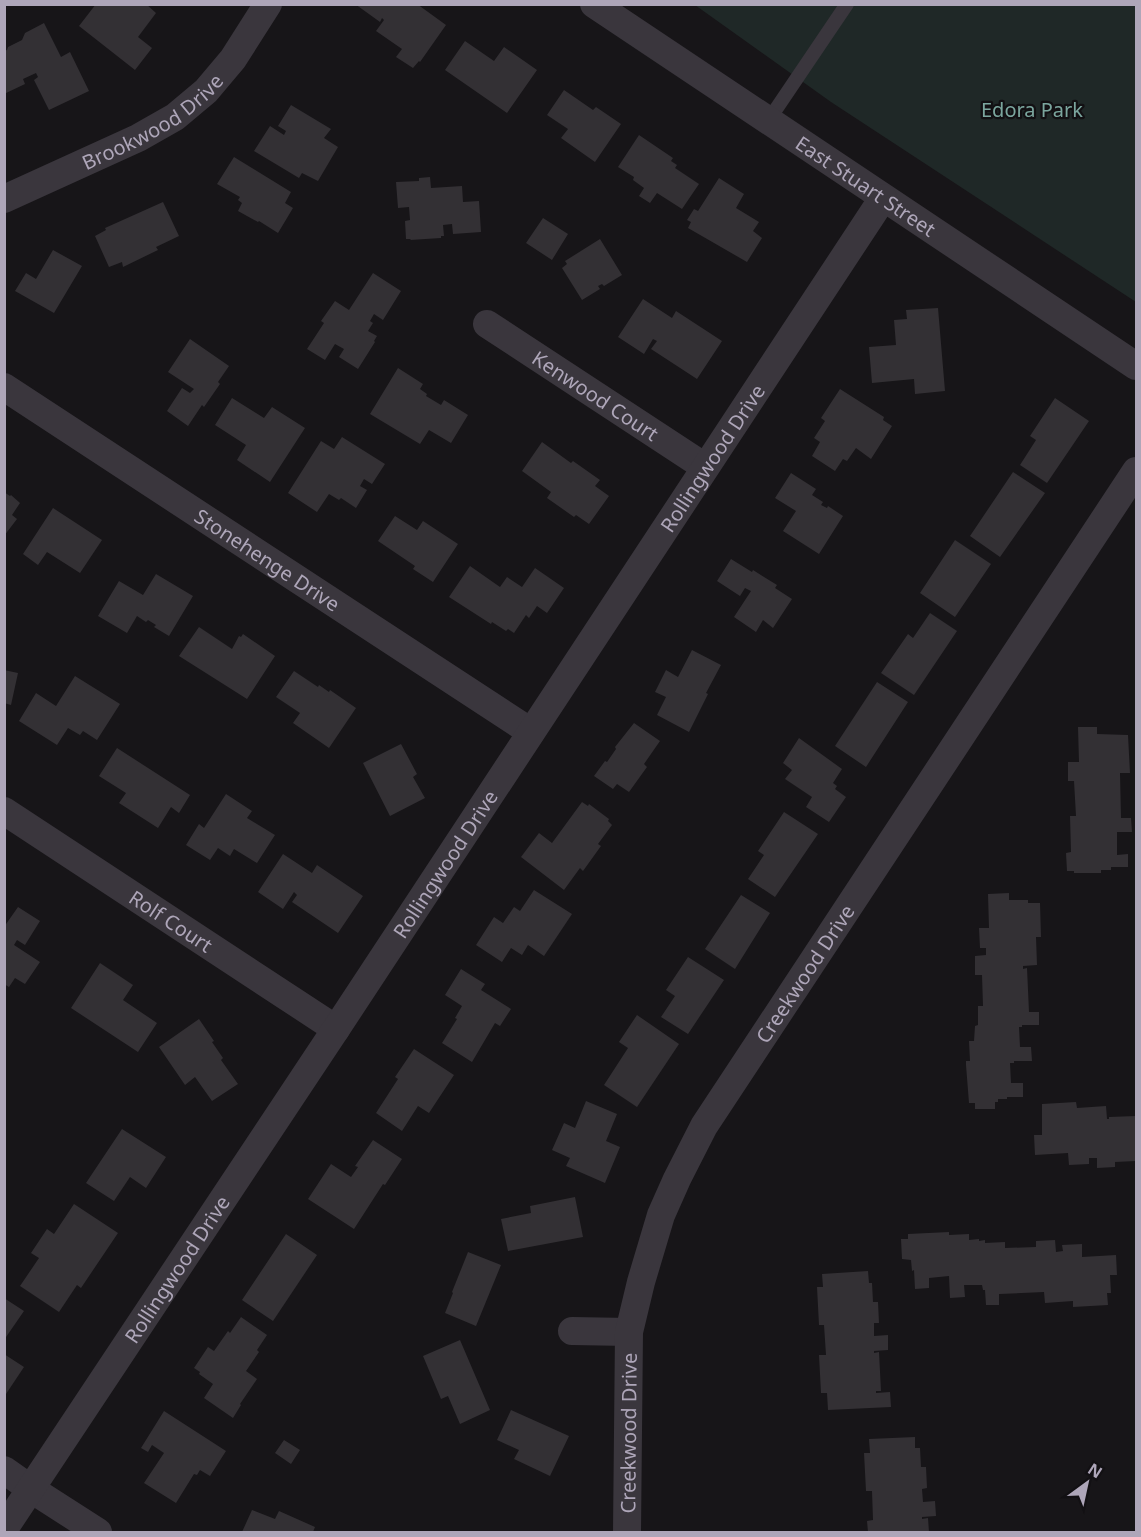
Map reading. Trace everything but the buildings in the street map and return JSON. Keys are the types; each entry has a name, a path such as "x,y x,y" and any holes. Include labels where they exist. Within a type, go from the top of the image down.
{"street":[{"name":"Brookwood Drive","path":"4,199 138,138 175,117 206,91 233,59 268,4"},
{"name":"East Stuart Street","path":"594,4 1137,366"},
{"name":"Rollingwood Drive","path":"4,1529 884,198"},
{"name":"Kenwood Court","path":"487,324 705,467"},
{"name":"Stonehenge Drive","path":"4,387 531,732"},
{"name":"Creekwood Drive","path":"627,1533 629,1332 661,1215 677,1179 704,1126 1137,471"},
{"name":"Rolf Court","path":"4,811 336,1029"},
{"path":"572,1331 629,1332"},
{"path":"4,1470 98,1533"}],"lane":[{"path":"768,121 847,4"}],"green space":[{"name":"Edora Park","path":"695,5 1136,5 1136,302 831,102"}]}
